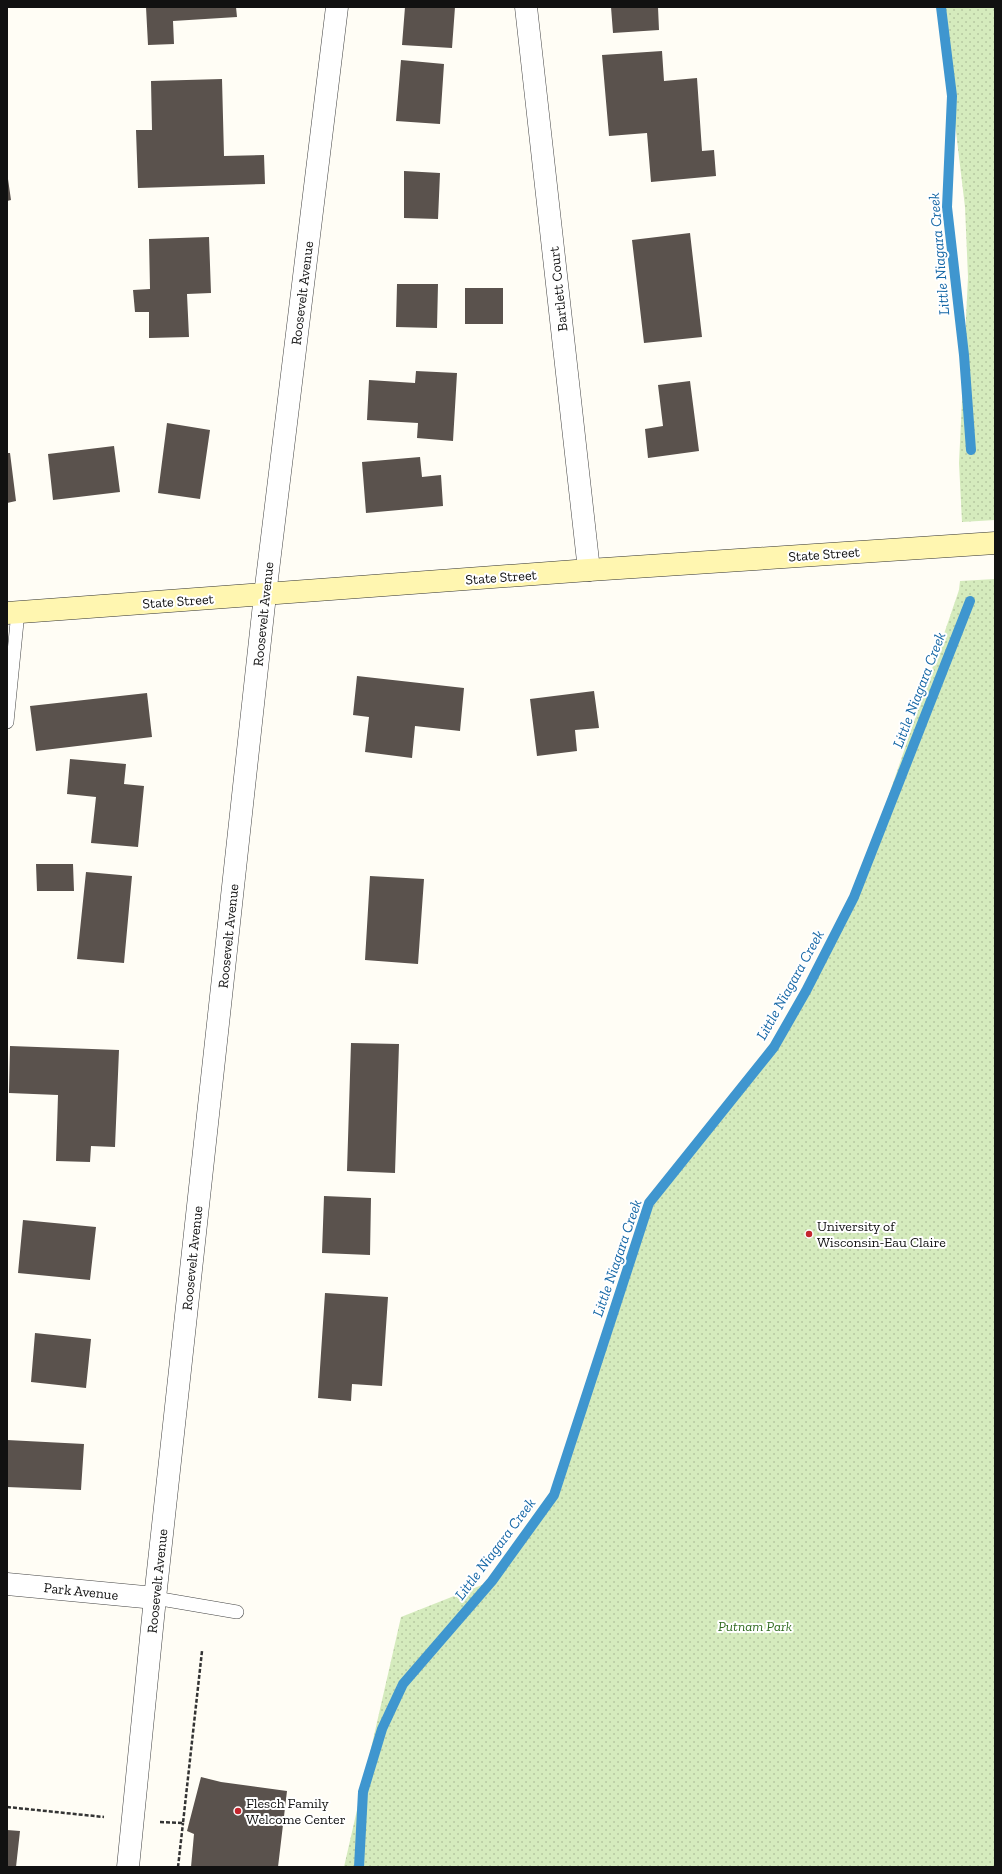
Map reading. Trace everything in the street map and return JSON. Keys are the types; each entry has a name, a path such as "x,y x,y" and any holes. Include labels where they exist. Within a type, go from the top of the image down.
{"main road":[{"name":"State Street","path":"12,613 589,570 995,543"}],"street":[{"name":"Roosevelt Avenue","path":"128,1867 155,1598 265,595 337,7"},
{"name":"Bartlett Court","path":"526,7 589,570"},
{"name":"Park Avenue","path":"7,1584 155,1598"}],"lane":[{"path":"7,722 12,613"},
{"path":"155,1598 237,1612"}],"path":[{"path":"178,1867 202,1651"},
{"path":"7,1807 133,1820 182,1823"}],"green space":[{"path":"941,7 995,7 995,520 962,522 959,463 968,277 965,207"},
{"name":"Putnam Park","path":"995,579 995,1867 344,1867 401,1617 492,1581 554,1495 649,1203 774,1047 806,991 854,897 959,590 960,581"}],"building":[{"path":"146,7 236,7 237,17 173,21 174,44 148,45"},
{"path":"405,7 455,7 452,48 402,45"},
{"path":"611,7 658,7 659,30 613,33"},
{"path":"662,51 664,81 697,78 702,151 714,150 716,176 651,182 647,133 609,136 602,55"},
{"path":"401,60 444,64 440,124 396,121"},
{"path":"222,79 224,156 264,155 265,184 138,188 136,130 152,130 151,81"},
{"path":"404,171 440,173 438,219 404,218"},
{"path":"7,172 11,200 7,201"},
{"path":"690,233 702,337 644,343 632,240"},
{"path":"209,237 211,293 187,294 189,337 149,338 149,312 135,312 133,290 150,289 149,239"},
{"path":"397,284 438,284 437,328 396,327"},
{"path":"465,288 503,288 503,324 465,324"},
{"path":"416,371 457,373 453,441 417,438 418,423 367,420 369,380 415,383"},
{"path":"690,381 699,451 648,458 645,429 663,426 658,385"},
{"path":"167,423 210,430 200,499 158,493"},
{"path":"114,446 120,492 53,500 48,454"},
{"path":"7,453 10,453 16,501 7,503"},
{"path":"420,457 422,477 441,475 443,506 366,513 362,462"},
{"path":"357,676 464,688 460,731 415,726 412,758 365,752 369,717 353,715"},
{"path":"594,691 599,728 575,730 577,751 537,756 530,699"},
{"path":"147,693 152,737 36,751 30,706"},
{"path":"70,759 126,764 124,784 144,786 138,847 91,843 96,797 67,794"},
{"path":"36,864 73,864 74,891 37,891"},
{"path":"86,872 132,876 124,963 77,959"},
{"path":"370,876 424,879 418,964 365,960"},
{"path":"351,1043 399,1044 395,1173 347,1171"},
{"path":"10,1046 119,1050 115,1147 91,1146 90,1162 56,1161 58,1095 9,1093"},
{"path":"324,1196 371,1198 370,1255 322,1253"},
{"path":"23,1220 96,1227 90,1280 18,1273"},
{"path":"325,1293 388,1297 382,1386 352,1384 351,1401 318,1398"},
{"path":"35,1333 91,1339 86,1388 31,1382"},
{"path":"7,1440 84,1444 81,1490 7,1487"},
{"name":"Flesch Family Welcome Center","path":"201,1777 221,1782 287,1791 278,1867 191,1867 194,1834 187,1831"},
{"path":"7,1830 20,1831 16,1867 7,1867"}],"waterway":[{"name":"Little Niagara Creek","path":"941,7 952,96 947,207 964,355 971,450"},
{"name":"Little Niagara Creek","path":"359,1867 363,1792 382,1729 403,1684 492,1581 554,1495 649,1203 774,1047 806,991 854,897 970,601"}],"place":[{"name":"University of Wisconsin-Eau Claire","path":"809,1234"},
{"name":"Flesch Family Welcome Center","path":"238,1811"}]}
